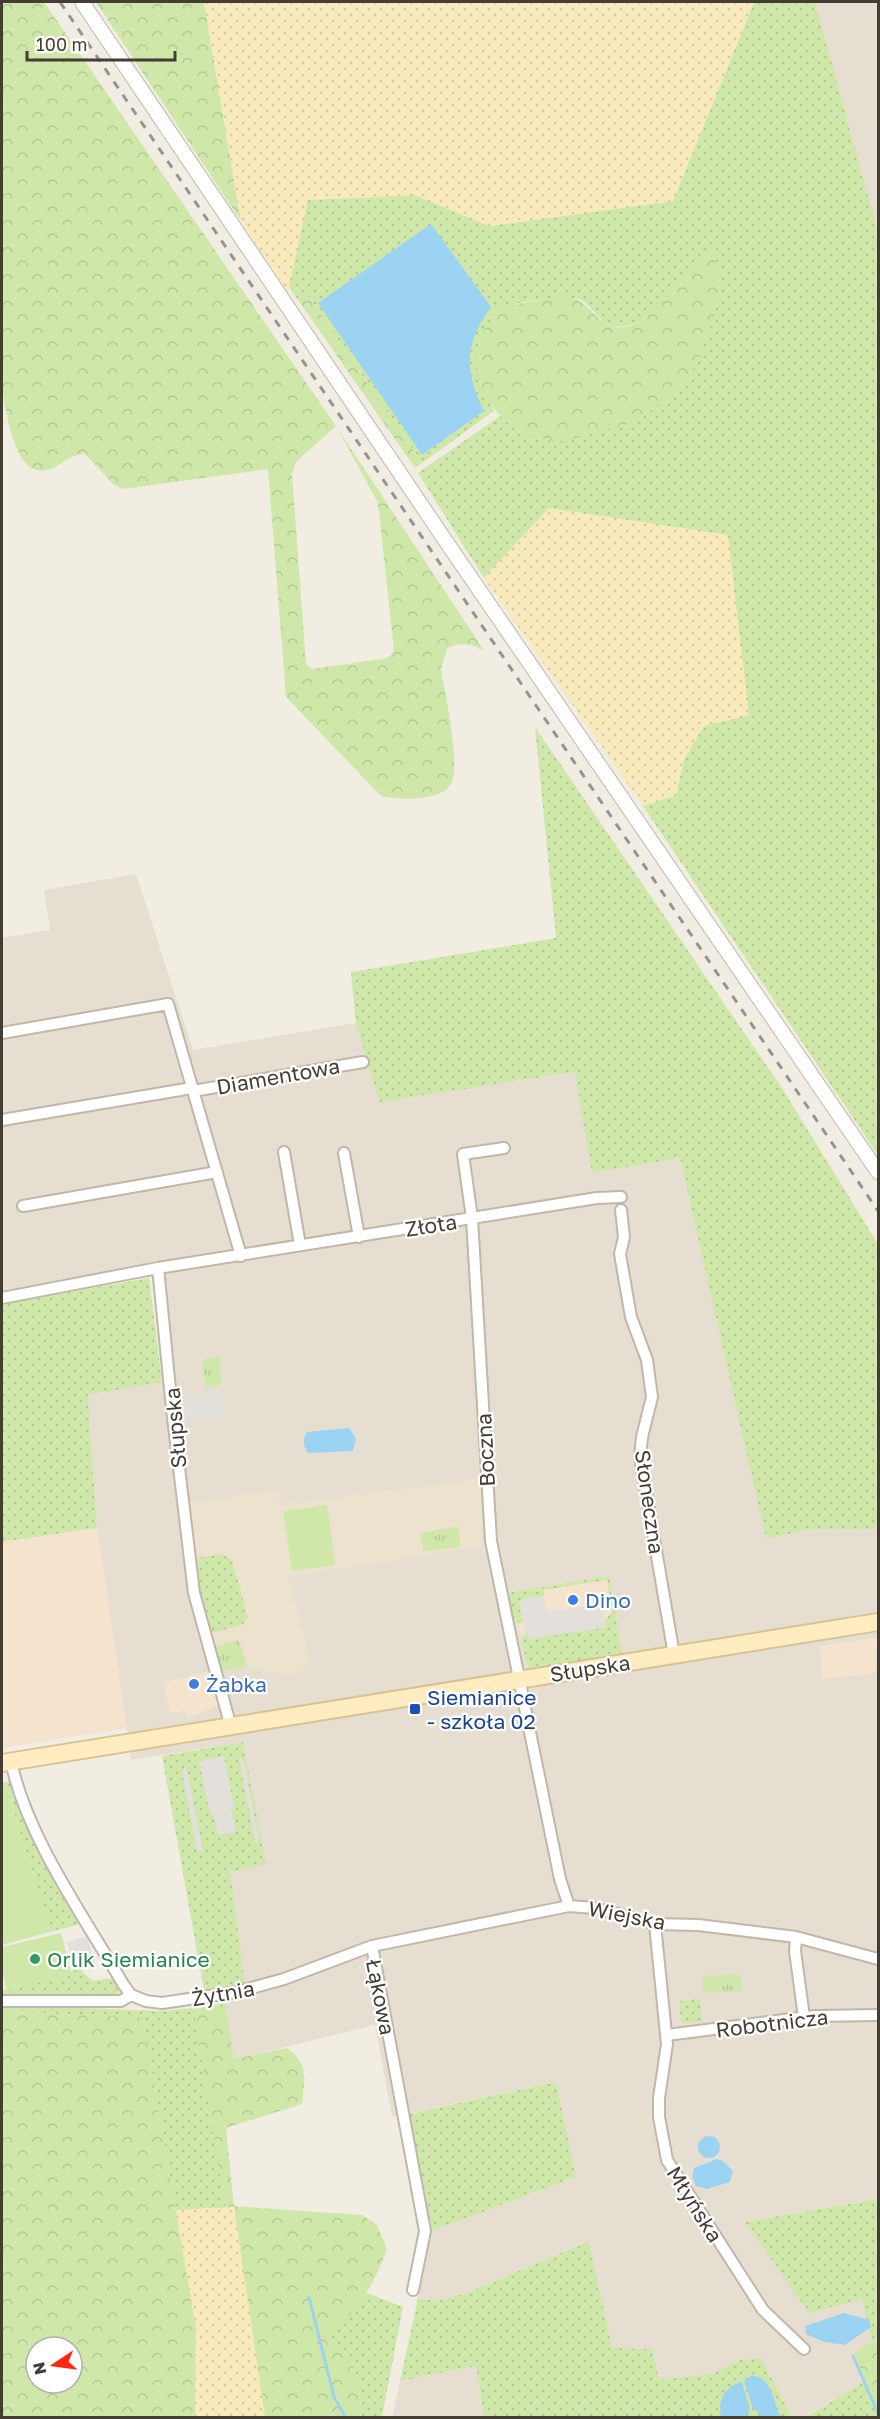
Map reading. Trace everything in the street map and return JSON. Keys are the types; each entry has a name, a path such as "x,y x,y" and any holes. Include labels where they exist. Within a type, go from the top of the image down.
{"main road":[{"name":"Słupska","path":"4,1762 879,1622"}],"street":[{"path":"81,2 445,540 879,1172"},
{"path":"2,1033 168,1004 241,1256"},
{"name":"Diamentowa","path":"193,1090 363,1062"},
{"path":"2,1120 193,1090"},
{"name":"Boczna","path":"504,1148 463,1154 472,1218 491,1541 521,1679"},
{"path":"284,1152 300,1245"},
{"path":"344,1153 359,1237"},
{"path":"23,1206 217,1172"},
{"name":"Złota","path":"2,1298 158,1268 472,1218 621,1197"},
{"name":"Słoneczna","path":"621,1210 624,1237 620,1254 631,1317 646,1360 652,1397 642,1437 640,1457 674,1655"},
{"name":"Słupska","path":"158,1268 173,1420 194,1593 231,1727"},
{"name":"Wiejska","path":"521,1679 557,1868 568,1906 595,1908 655,1923 698,1925 796,1937 879,1959"},
{"path":"2,2001 121,2001 131,1995 44,1845 4,1762"},
{"name":"Żytnia","path":"131,1995 146,2001 162,2003 237,1992 284,1979 372,1946 568,1906"},
{"name":"Młyńska","path":"655,1923 667,2035 659,2117 670,2165 763,2310 804,2349"},
{"path":"796,1937 796,1963 804,2017"},
{"name":"Łąkowa","path":"372,1946 425,2231 413,2290"},
{"name":"Robotnicza","path":"667,2035 804,2017 879,2015"}],"shaded area":[{"path":"815,2 878,2 878,238 839,98"},
{"path":"136,874 193,1050 356,1023 379,1101 576,1072 592,1173 680,1158 738,1405 766,1539 812,1529 878,1529 878,2199 745,2222 862,2298 872,2342 865,2381 804,2417 792,2418 783,2399 659,2380 612,2349 589,2241 467,2293 436,2301 418,2298 432,2231 576,2177 555,2082 392,2117 375,2025 233,2060 217,1954 231,1870 237,1743 131,1760 97,1528 88,1394 170,1380 158,1268 2,1296 2,938 50,930 44,890"},
{"path":"222,1393 225,1416 177,1420 175,1398"},
{"path":"480,1479 483,1546 288,1577 311,1663 304,1664 301,1672 286,1676 247,1666 223,1671 201,1594 188,1503 278,1490 280,1505"},
{"path":"97,1528 127,1728 4,1748 2,1740 2,1542"},
{"path":"609,1576 622,1654 528,1668 518,1623 512,1619 506,1593"},
{"path":"535,1595 536,1598 544,1596 547,1612 603,1603 606,1627 529,1639 528,1633 525,1634 519,1601"},
{"path":"877,1638 875,1674 822,1678 820,1646"},
{"path":"211,1671 220,1704 188,1718 186,1710 170,1713 164,1683"},
{"path":"224,1756 236,1832 218,1835 213,1813 210,1814 199,1761"},
{"path":"239,1757 244,1761 259,1841 255,1842"},
{"path":"186,1766 203,1851 197,1852 182,1772"},
{"path":"87,1936 95,1965 74,1970 67,1942"},
{"path":"476,2366 484,2417 392,2418 400,2381"}],"green space":[{"path":"2,2 44,2 336,426 485,652 466,644 456,645 447,649 441,669 449,711 454,761 454,775 446,790 429,797 419,798 381,796 286,697 268,469 123,489 113,484 85,454 72,457 51,469 39,470 29,466 15,445 2,392","holes":["336,426 378,503 394,651 388,658 312,669 306,664 292,474 296,462"]},
{"path":"96,2 204,2 241,221"},
{"path":"754,2 815,2 878,233 878,1155 643,806 676,795 684,759 704,726 549,508 484,578 418,473 500,416 523,432 694,368 718,302 705,253 662,304 636,323 622,327 608,324 581,300 573,298 541,299 501,307 484,334 478,358 481,383 494,411 422,463 307,294 298,300 289,287 307,200 415,195 489,226 673,201"},
{"path":"705,253 711,253 716,263 719,284 717,305 711,326 690,373 647,414 621,426 559,441 541,439 525,433 510,424 487,398 480,382 477,364 478,346 484,330 501,307 561,296 570,297 582,303 607,324 620,327 634,324 662,304"},
{"path":"307,294 422,463 415,468 298,300"},
{"path":"535,727 782,1088 878,1244 878,1529 812,1529 766,1539 680,1158 592,1173 575,1072 379,1102 356,1023 351,972 556,938"},
{"path":"149,1278 162,1382 88,1395 97,1528 2,1542 2,1304"},
{"path":"219,1356 222,1385 205,1387 202,1359"},
{"path":"327,1505 335,1565 292,1571 283,1511"},
{"path":"459,1526 460,1547 423,1551 421,1533"},
{"path":"222,1554 232,1560 248,1617 242,1625 212,1633 201,1594 196,1558"},
{"path":"609,1576 622,1654 528,1668 521,1639 524,1634 528,1633 529,1638 606,1627 605,1620 612,1612 607,1580 544,1590 544,1596 519,1601 523,1622 517,1623 511,1616 506,1593"},
{"path":"239,1640 247,1666 223,1671 216,1646"},
{"path":"243,1742 266,1864 230,1872 245,1983 204,1990 162,1756"},
{"path":"5,1782 9,1782 13,1796 56,1883 81,1924 50,1932"},
{"path":"5,1782 50,1932 2,1945 2,1783"},
{"name":"Orlik Siemianice","path":"61,1933 72,1975 7,1990 2,1971 2,1947"},
{"path":"80,1969 92,1981 113,1978 119,1992 114,1998 53,1994 2,1997 2,1990 71,1975 71,1971"},
{"path":"741,1974 742,1991 703,1993 702,1976"},
{"path":"700,1999 702,2022 681,2023 679,2001"},
{"path":"225,2003 234,2059 287,2048 299,2061 304,2073 302,2104 226,2128 234,2206 362,2215 377,2225 387,2249 367,2292 329,2335 348,2357 355,2370 362,2417 259,2418 195,2014 203,2007"},
{"path":"2,2005 162,2011 203,2007 195,2014 231,2229 217,2209 204,2208 195,2213 200,2299 195,2417 196,2328 143,2019 2,2011"},
{"path":"2,2011 143,2018 196,2328 195,2417 2,2417"},
{"path":"556,2082 576,2177 432,2231 409,2114"},
{"path":"878,2199 878,2339 872,2342 862,2299 809,2313 745,2222"},
{"path":"589,2241 612,2348 652,2349 659,2380 713,2374 740,2360 761,2358 792,2417 484,2417 476,2366 400,2381 418,2298 436,2301 467,2293"},
{"path":"367,2293 403,2307 382,2417 362,2417 355,2370 348,2357 329,2335 332,2329"},
{"path":"878,2339 878,2418 854,2352"},
{"path":"865,2381 878,2417 804,2418"}],"sand":[{"path":"204,2 754,2 673,201 489,226 415,195 308,200 288,292 241,221"},
{"path":"549,508 728,535 749,715 704,726 684,759 676,795 643,806 484,578"},
{"path":"234,2207 265,2417 195,2417 196,2328 176,2210"}],"water":[{"path":"431,224 491,307 476,333 470,358 473,383 484,411 422,455 318,303"},
{"path":"349,1428 356,1439 353,1451 308,1453 305,1448 304,1440 307,1432"},
{"path":"709,2136 717,2139 720,2147 717,2155 709,2158 701,2155 698,2147 701,2139"},
{"path":"717,2159 723,2161 733,2171 730,2182 707,2189 696,2186 692,2177 694,2168"},
{"path":"844,2313 869,2320 871,2327 845,2345 824,2342 806,2334 805,2326"},
{"path":"752,2375 765,2381 781,2417 762,2417 753,2408 744,2381"},
{"path":"742,2382 750,2410 746,2417 721,2417 721,2400 727,2390"}],"waterway":[{"path":"309,2297 334,2397 346,2418"},
{"path":"853,2356 878,2413"}],"railway":[{"path":"60,2 878,1211"}],"place":[{"name":"Dino","path":"573,1600"},
{"name":"Żabka","path":"194,1684"},
{"name":"Siemianice - szkoła 02","path":"415,1709"},
{"name":"Orlik Siemianice","path":"35,1959"}]}
